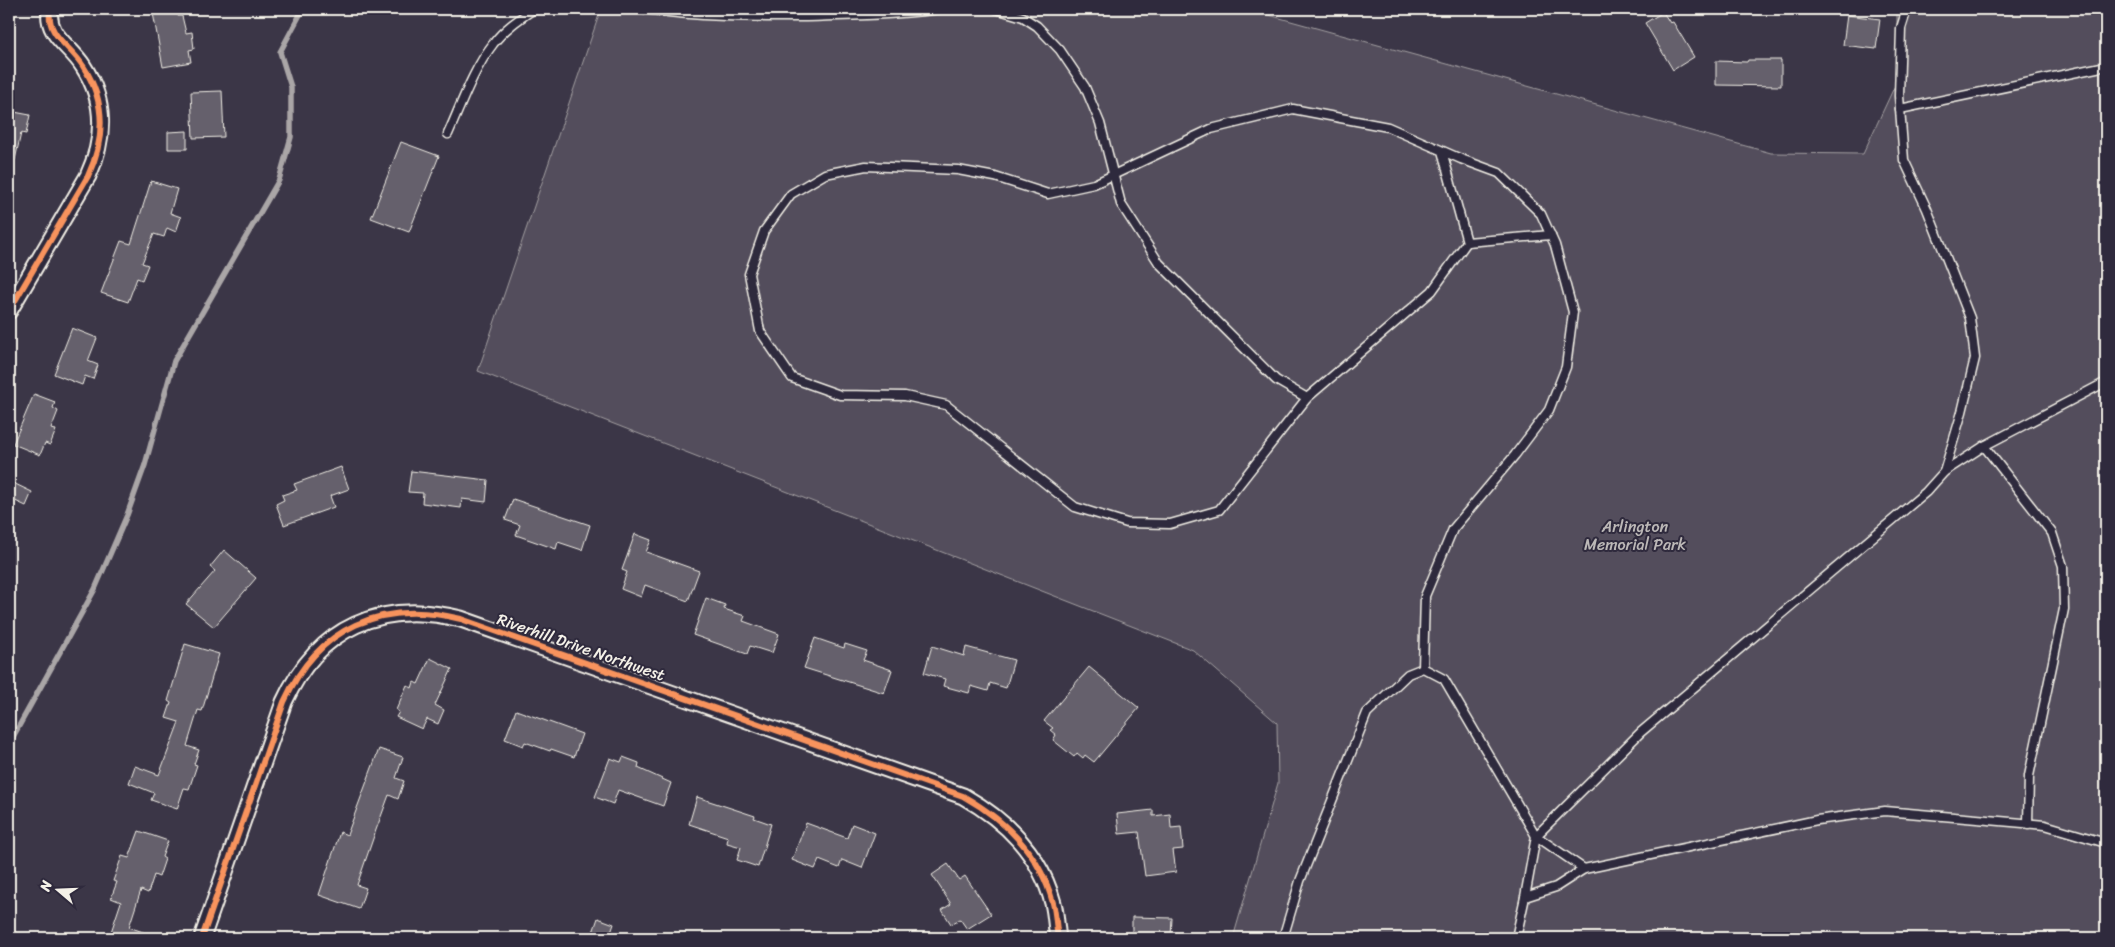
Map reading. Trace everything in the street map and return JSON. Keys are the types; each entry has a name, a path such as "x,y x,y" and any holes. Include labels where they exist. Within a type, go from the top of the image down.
{"street":[{"path":"9,311 88,176 97,157 102,126 98,95 83,65 53,32 49,19 50,9"},
{"name":"Riverhill Drive Northwest","path":"202,938 284,702 294,682 314,655 345,630 366,620 390,613 414,611 438,613 461,619 964,796 993,814 1020,840 1034,861 1054,904 1058,938"}],"lane":[{"path":"448,134 468,88 492,44 513,23 534,9"},
{"path":"645,9 685,14 775,17 898,14 939,9"},
{"path":"996,9 1022,17 1037,26 1060,50 1085,87 1100,123 1120,204 1159,263 1276,380 1307,398"},
{"path":"1907,9 1901,28 1900,109 1904,160 1927,209 1970,318 1975,358 1962,412 1944,472"},
{"path":"1900,109 2106,66"},
{"path":"1424,668 1425,596 1452,529 1515,455 1548,410 1566,367 1573,312 1551,235 1540,214 1499,173 1388,127 1293,109 1211,129 1094,184 1048,194 995,176 958,170 866,166 825,174 791,194 764,231 749,274 760,331 792,378 840,395 905,396 946,405 1075,507 1127,523 1170,524 1219,510 1307,398 1432,291 1467,242 1551,235"},
{"path":"1442,151 1467,242"},
{"path":"1516,938 1536,836 1641,732 1926,492 1944,472 1984,446 2106,382"},
{"path":"1984,446 2052,533 2063,566 2064,609 2029,776 2028,824"},
{"path":"1283,938 1300,881 1367,713 1408,674 1424,668 1444,679 1536,836 1584,869"},
{"path":"1525,897 1556,887 1584,869 1817,820 1885,810 2045,825 2106,843"}],"green space":[{"name":"Arlington Memorial Park","path":"601,9 1247,9 1771,153 1863,154 1897,81 1897,9 2106,9 2106,938 1233,938 1278,783 1277,723 1193,650 478,371"}],"building":[{"path":"177,9 178,16 182,16 186,33 192,32 194,49 189,50 191,62 163,67 153,13"},
{"path":"1663,12 1670,23 1673,22 1694,57 1673,70 1645,23"},
{"path":"1847,15 1880,19 1876,49 1843,45"},
{"path":"1748,60 1781,60 1781,86 1716,85 1716,61 1747,62"},
{"path":"222,91 224,137 193,138 191,92"},
{"path":"9,111 30,115 26,134 21,133 15,160 9,159"},
{"path":"187,131 187,149 168,149 168,132"},
{"path":"401,142 439,156 409,232 371,218"},
{"path":"151,181 177,189 170,213 181,217 176,232 167,228 164,237 154,234 142,263 148,265 142,280 137,278 128,302 101,293 121,241 131,244"},
{"path":"72,328 97,338 88,361 98,365 93,379 85,376 82,385 54,374"},
{"path":"34,394 55,402 53,408 58,411 51,429 56,430 50,445 45,443 40,455 13,444"},
{"path":"341,467 349,489 330,496 334,507 284,525 276,504 284,500 282,495 297,490 294,484"},
{"path":"411,471 488,480 486,502 462,499 461,508 422,503 423,493 408,492"},
{"path":"9,481 32,492 26,506 9,498"},
{"path":"513,499 590,525 582,550 558,542 556,549 516,535 520,525 505,520"},
{"path":"635,534 651,540 646,552 699,571 688,601 645,585 641,597 621,589 627,572 622,570"},
{"path":"224,550 256,578 214,627 186,604 215,571 210,567"},
{"path":"706,598 725,605 724,609 745,616 743,621 779,634 772,653 750,646 747,654 693,635"},
{"path":"815,638 844,648 845,644 867,651 863,660 892,670 884,693 804,668"},
{"path":"185,644 219,654 202,711 198,710 187,746 199,750 194,764 197,765 189,789 184,788 177,809 151,800 154,793 129,783 135,766 159,775 179,722 166,718 171,703 168,701"},
{"path":"932,646 964,656 966,647 1014,660 1006,688 990,683 988,691 971,686 969,693 943,686 945,679 924,673"},
{"path":"430,658 452,669 435,705 444,710 438,724 427,719 422,729 396,717 399,712 396,710 407,685 412,688 414,682 418,684"},
{"path":"1089,667 1139,708 1094,762 1085,755 1083,758 1077,753 1074,757 1053,740 1056,735 1050,730 1053,728 1044,721"},
{"path":"516,710 582,734 574,757 525,742 523,746 505,739"},
{"path":"379,749 403,757 396,778 404,781 398,799 389,795 376,830 357,885 366,888 359,909 319,895 340,832 347,835"},
{"path":"623,757 639,763 638,768 671,783 663,806 618,790 613,804 595,797 610,758 621,762"},
{"path":"697,797 755,816 754,818 771,824 758,867 737,860 741,847 727,843 728,837 689,824"},
{"path":"1153,810 1153,816 1170,814 1171,828 1181,827 1183,849 1173,850 1176,872 1145,876 1139,832 1119,834 1117,814"},
{"path":"806,823 847,838 852,824 875,833 862,868 842,860 839,868 819,860 815,869 792,860"},
{"path":"139,831 168,841 162,857 165,859 159,877 154,875 148,893 141,890 129,927 154,936 154,938 109,938 121,902 111,898 117,882 113,881 122,856 129,858"},
{"path":"948,864 959,880 965,876 991,914 967,929 960,919 951,924 942,910 951,904 932,875"},
{"path":"1132,917 1172,918 1171,938 1132,938"},
{"path":"598,918 614,924 609,938 591,938"}],"waterway":[{"path":"9,744 95,589 127,515 145,465 174,361 279,180 291,137 291,87 280,52 303,9"}],"cycle path":[{"path":"9,311 88,176 94,162 100,134 99,106 91,79 78,59 55,33 50,18 50,9"},
{"path":"202,938 284,702 298,676 315,655 334,638 356,625 379,617 405,613 432,614 461,619 963,796 994,816 1020,840 1030,854 1040,869 1047,885 1054,907 1058,938"}]}
